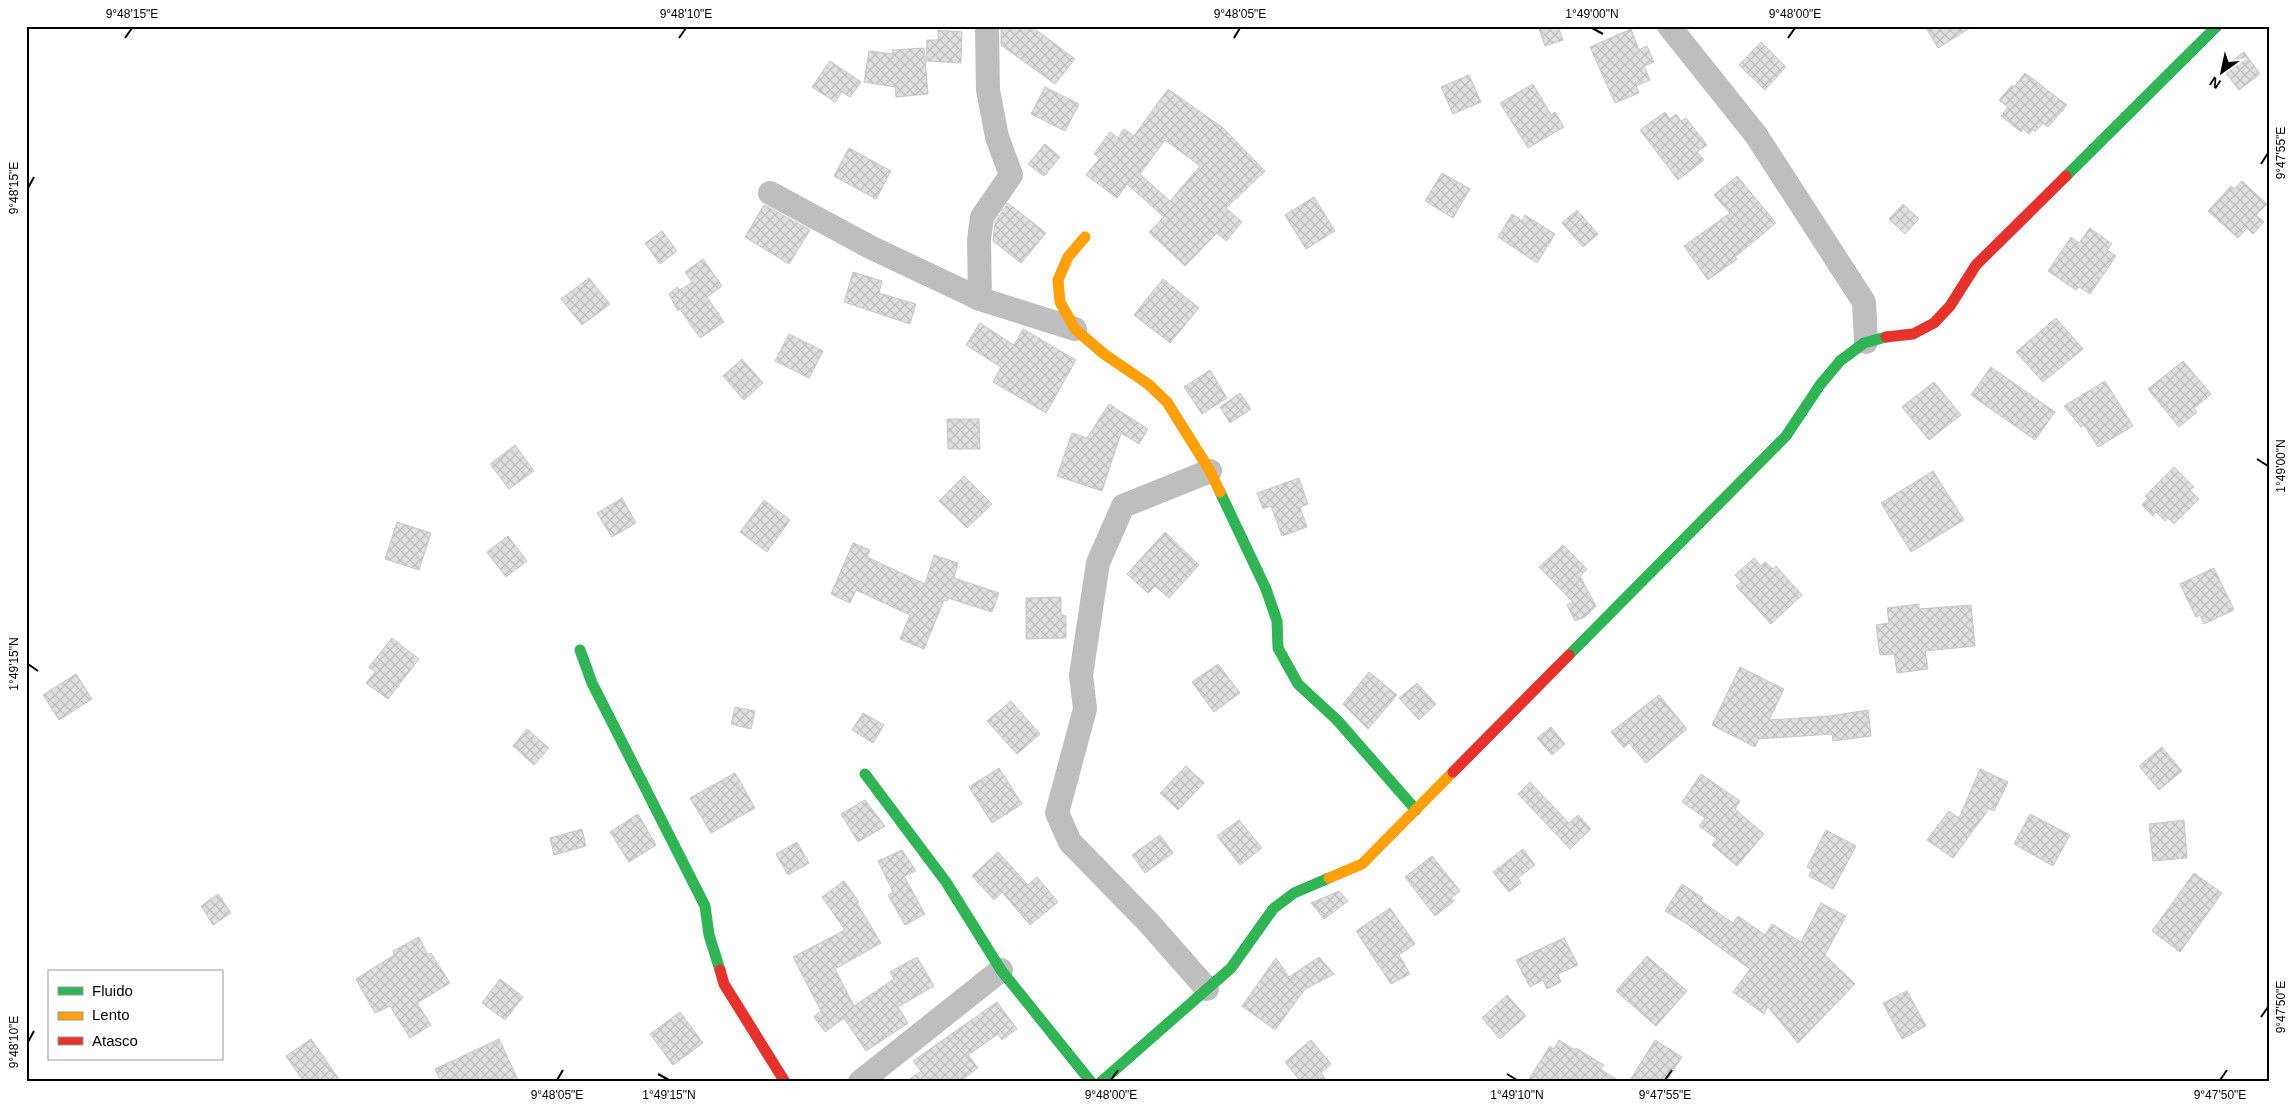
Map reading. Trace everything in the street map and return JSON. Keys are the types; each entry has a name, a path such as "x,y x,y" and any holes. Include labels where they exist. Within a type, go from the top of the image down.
{"street":[{"path":"980,299 979,240 982,217 1011,175 997,137 988,90 987,26"},
{"path":"1669,26 1756,135 1864,302 1866,342"},
{"path":"1101,1082 1231,968 1273,909 1294,893 1362,864 1786,436 1821,384 1844,356 1866,342 1915,334 1938,321 1958,295 1976,265 2217,26"},
{"path":"770,193 872,248 980,299 1075,329"},
{"path":"1085,237 1068,257 1058,280 1060,302 1075,329 1104,354 1148,384 1167,402 1210,471 1266,589 1276,621 1278,648 1298,684 1338,720 1416,810"},
{"path":"1207,989 1149,923 1070,842 1057,814 1084,709 1081,675 1098,563 1123,506 1210,471"},
{"path":"580,650 592,682 705,906 709,935 724,984 785,1082"},
{"path":"865,774 946,882 1001,970 1091,1082"},
{"path":"860,1082 1001,970"}],"building":[{"path":"1001,26 1031,26 1075,59 1055,84 1001,45"},
{"path":"1538,26 1558,26 1563,40 1545,46"},
{"path":"1925,26 1973,26 1938,48"},
{"path":"1631,29 1639,50 1647,46 1654,62 1644,66 1650,80 1636,86 1639,93 1615,103 1590,47"},
{"path":"938,30 962,32 961,63 926,61 927,40 938,40"},
{"path":"1761,42 1786,67 1765,90 1739,65"},
{"path":"924,48 928,94 896,97 895,87 864,82 869,51 893,54 892,50"},
{"path":"2244,52 2260,74 2239,90 2222,68"},
{"path":"830,61 861,82 850,97 842,92 835,102 812,87"},
{"path":"2025,73 2067,105 2048,127 2043,123 2035,132 2033,129 2029,134 2023,129 2021,132 2001,116 2008,107 1999,100 2012,85 2014,87"},
{"path":"1469,75 1481,102 1453,114 1441,87"},
{"path":"1533,84 1551,115 1555,112 1564,127 1528,148 1500,103"},
{"path":"1045,87 1079,104 1065,131 1031,114"},
{"path":"1168,89 1223,128 1265,171 1226,208 1242,222 1226,241 1217,233 1185,266 1149,232 1164,217 1127,184 1117,198 1086,175 1100,158 1094,154 1110,132 1118,138 1124,129 1134,136","holes":["1165,140 1200,166 1170,201 1140,174"]},
{"path":"1665,112 1670,119 1676,114 1681,121 1686,118 1707,145 1697,152 1704,160 1678,180 1640,130"},
{"path":"1045,144 1060,157 1044,176 1028,164"},
{"path":"849,148 891,171 876,199 834,176"},
{"path":"1442,173 1470,189 1453,218 1425,201"},
{"path":"1737,176 1776,223 1735,257 1737,259 1708,280 1684,246 1730,213 1714,195"},
{"path":"2242,181 2267,204 2256,215 2264,222 2253,234 2247,228 2238,238 2208,211 2231,186 2234,189"},
{"path":"1314,197 1335,231 1306,249 1285,215"},
{"path":"1008,203 1046,233 1021,263 993,241 995,222"},
{"path":"1903,204 1919,219 1905,234 1889,219"},
{"path":"764,205 810,230 789,264 745,237"},
{"path":"1577,210 1598,234 1583,247 1562,223"},
{"path":"1512,214 1522,221 1525,215 1555,234 1537,263 1498,237"},
{"path":"2090,228 2112,244 2107,250 2116,256 2090,294 2079,287 2076,290 2048,271 2071,237 2079,243"},
{"path":"662,231 677,251 660,264 645,243"},
{"path":"703,259 722,286 707,297 724,322 700,338 680,309 678,311 669,294 677,287 680,290 692,282 685,272"},
{"path":"853,272 882,281 879,293 916,304 910,324 844,302"},
{"path":"589,278 610,304 582,325 561,299"},
{"path":"1163,279 1199,308 1170,343 1134,315"},
{"path":"2056,318 2083,349 2043,382 2016,352"},
{"path":"980,323 1014,345 1023,329 1076,360 1046,413 993,382 1001,367 966,345"},
{"path":"789,334 823,351 809,378 775,361"},
{"path":"742,359 763,383 744,400 723,376"},
{"path":"2183,361 2211,394 2194,408 2197,412 2179,427 2148,389"},
{"path":"1991,367 2055,412 2035,440 1971,395"},
{"path":"1210,370 1227,398 1202,414 1184,387"},
{"path":"2105,381 2133,426 2098,447 2084,425 2081,427 2064,406"},
{"path":"1934,382 1961,415 1929,440 1902,407"},
{"path":"1240,393 1251,409 1230,423 1220,407"},
{"path":"1109,404 1148,429 1139,444 1121,433 1102,491 1057,476 1072,433 1087,438"},
{"path":"947,419 979,419 980,449 948,449"},
{"path":"515,445 534,471 509,489 490,464"},
{"path":"2174,467 2194,487 2190,490 2199,499 2174,524 2168,518 2165,521 2156,512 2153,516 2142,505 2148,498 2145,496"},
{"path":"1933,471 1964,520 1911,552 1881,503"},
{"path":"964,476 992,504 967,528 939,501"},
{"path":"1299,478 1308,504 1300,507 1307,527 1282,536 1271,506 1263,509 1257,493"},
{"path":"622,498 636,523 612,537 597,513"},
{"path":"764,500 790,520 767,552 740,532"},
{"path":"397,522 431,533 419,570 385,559"},
{"path":"1165,532 1199,565 1169,598 1155,586 1148,593 1127,574"},
{"path":"508,536 527,561 506,577 487,552"},
{"path":"853,543 870,550 867,557 925,584 934,555 958,563 954,578 999,593 992,612 948,598 947,601 944,600 924,649 900,639 910,615 856,590 850,603 831,594"},
{"path":"1563,545 1587,569 1580,576 1596,606 1585,617 1575,621 1567,605 1573,602 1539,567"},
{"path":"1754,558 1761,566 1765,562 1773,569 1776,566 1802,595 1771,624 1736,586 1741,582 1735,575"},
{"path":"2214,568 2234,610 2204,624 2200,615 2196,617 2180,584"},
{"path":"1061,597 1061,615 1066,616 1066,638 1026,639 1026,598"},
{"path":"1919,604 1919,609 1971,605 1975,646 1925,651 1928,669 1897,673 1894,654 1880,655 1876,625 1889,623 1887,608"},
{"path":"392,638 419,659 388,699 366,683 375,672 369,667"},
{"path":"1218,664 1240,693 1214,712 1192,682"},
{"path":"1740,667 1784,689 1769,720 1830,716 1868,710 1871,736 1833,741 1832,734 1759,739 1755,747 1712,725"},
{"path":"1369,672 1397,695 1368,729 1343,704"},
{"path":"76,674 92,699 59,720 43,695"},
{"path":"1417,683 1436,704 1419,720 1399,698"},
{"path":"1659,695 1687,729 1646,763 1629,743 1624,748 1611,732"},
{"path":"1011,701 1040,734 1017,754 987,721"},
{"path":"735,707 755,711 751,729 731,724"},
{"path":"863,713 884,725 873,743 852,730"},
{"path":"1551,727 1565,744 1552,755 1537,738"},
{"path":"527,729 549,748 534,765 513,746"},
{"path":"2162,747 2182,771 2159,790 2139,766"},
{"path":"1186,766 1204,783 1178,810 1160,793"},
{"path":"999,768 1022,804 992,823 969,787"},
{"path":"1980,769 2008,782 1994,811 1989,809 1953,858 1927,840 1949,811 1959,818"},
{"path":"735,773 755,808 711,833 690,798"},
{"path":"1701,774 1740,801 1735,809 1764,834 1737,866 1712,845 1717,839 1699,826 1705,818 1682,802"},
{"path":"1530,782 1569,823 1578,815 1591,829 1570,849 1518,794"},
{"path":"865,800 885,826 858,842 841,814"},
{"path":"638,814 656,845 629,862 610,832"},
{"path":"2030,814 2070,835 2053,866 2014,844"},
{"path":"1239,820 1262,848 1240,865 1217,836"},
{"path":"2184,820 2187,858 2153,861 2149,824"},
{"path":"582,829 586,846 554,855 550,838"},
{"path":"1826,830 1856,846 1833,889 1809,876 1812,870 1807,867"},
{"path":"1160,835 1173,853 1145,873 1132,855"},
{"path":"797,842 809,863 788,875 776,854"},
{"path":"1523,849 1535,865 1518,878 1521,883 1509,892 1493,872"},
{"path":"902,850 916,871 904,876 925,914 905,925 888,895 893,892 878,861"},
{"path":"998,852 1028,885 1037,877 1058,902 1030,925 1002,892 994,900 972,876"},
{"path":"1432,856 1460,891 1451,898 1454,901 1435,916 1405,877"},
{"path":"2194,873 2222,893 2180,952 2152,931"},
{"path":"844,881 859,902 857,903 881,943 835,969 854,1006 894,979 890,972 917,957 934,986 898,1007 908,1023 866,1051 844,1018 825,1032 814,1017 821,1011 793,957 845,930 822,897"},
{"path":"1682,884 1703,898 1701,901 1733,923 1738,916 1765,935 1772,924 1801,942 1821,903 1846,916 1825,955 1855,984 1798,1043 1768,1007 1764,1014 1733,992 1750,969 1687,924 1665,911"},
{"path":"1339,891 1348,901 1324,919 1311,903"},
{"path":"218,894 231,913 213,925 201,906"},
{"path":"1390,908 1415,944 1399,955 1410,974 1391,984 1356,931"},
{"path":"419,937 428,955 431,953 450,983 417,1003 431,1025 410,1038 390,1006 375,1013 356,979 394,955 393,951"},
{"path":"1564,938 1578,965 1558,974 1561,982 1547,989 1543,980 1530,987 1516,960"},
{"path":"1647,956 1687,991 1656,1026 1616,991"},
{"path":"1319,957 1334,974 1305,989 1275,1030 1242,1006 1276,958 1289,977"},
{"path":"500,979 523,997 505,1020 482,1003"},
{"path":"1907,991 1926,1026 1902,1039 1883,1003"},
{"path":"1507,995 1526,1016 1500,1039 1482,1018"},
{"path":"997,1002 1017,1029 1002,1040 998,1034 968,1055 978,1068 959,1082 906,1082 921,1071 913,1061"},
{"path":"680,1012 703,1043 673,1065 650,1034"},
{"path":"311,1039 341,1082 304,1082 286,1056"},
{"path":"499,1039 519,1082 441,1082 435,1069"},
{"path":"1311,1040 1331,1064 1321,1073 1328,1082 1301,1082 1285,1062"},
{"path":"1559,1040 1604,1065 1600,1069 1621,1082 1527,1082 1550,1046 1554,1049"},
{"path":"1655,1040 1682,1057 1666,1082 1629,1082"}],"traffic: fast":[{"path":"2066,176 2217,26"},
{"path":"1569,655 1786,436 1820,385 1840,361 1864,343 1886,337"},
{"path":"1220,492 1266,589 1277,621 1278,648 1298,684 1337,720 1416,810"},
{"path":"580,650 592,683 705,906 709,935 720,970"},
{"path":"865,774 946,882 1001,970 1091,1082"},
{"path":"1101,1082 1231,968 1273,909 1294,893 1329,878"}],"traffic: slow":[{"path":"1085,237 1068,257 1058,280 1060,302 1075,329 1104,354 1148,384 1167,402 1210,471 1220,492"},
{"path":"1329,878 1362,864 1453,772"}],"traffic: jam":[{"path":"1886,337 1913,334 1934,323 1950,306 1976,265 2066,176"},
{"path":"1453,772 1569,655"},
{"path":"720,970 724,984 785,1082"}]}
